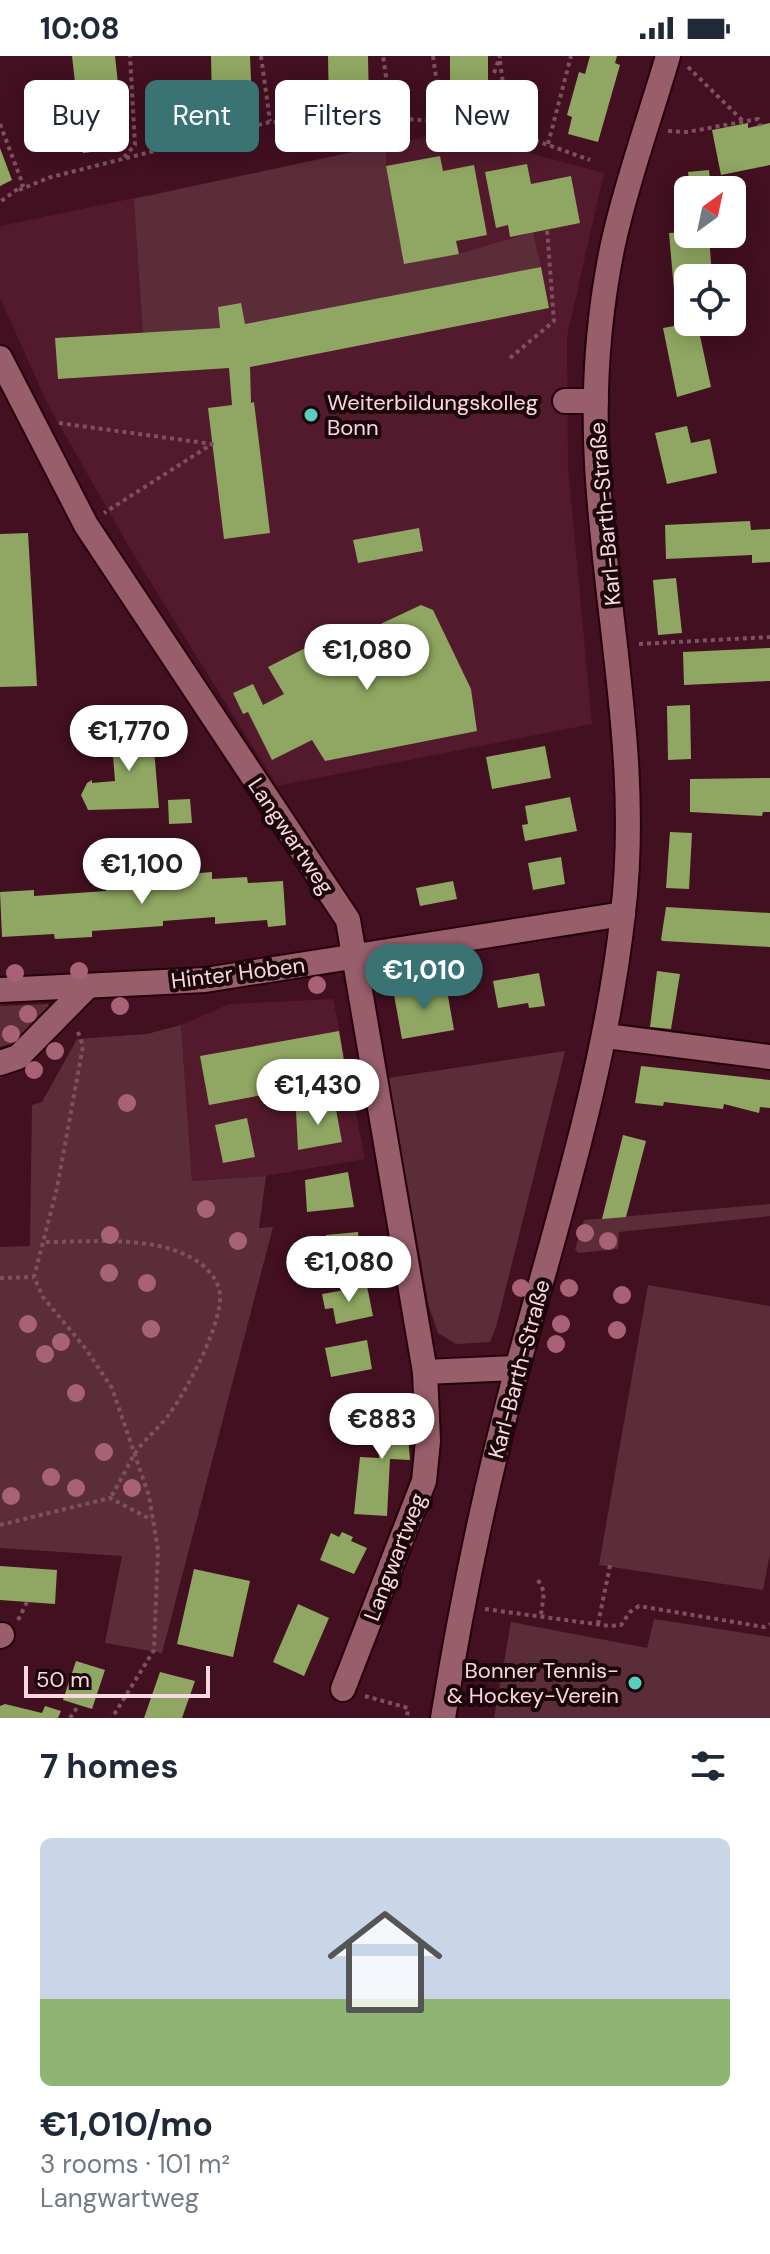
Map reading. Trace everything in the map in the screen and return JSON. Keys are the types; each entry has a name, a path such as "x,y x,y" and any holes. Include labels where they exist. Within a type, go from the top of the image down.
{"street":[{"name":"Karl-Barth-Straße","path":"445,1714 460,1604 517,1368 606,1036 623,914 628,762 597,466 596,401 602,313 613,243 646,130 676,60"},
{"name":"Langwartweg","path":"0,358 86,525 348,920 356,959 359,999 425,1372 428,1441 424,1481 343,1689"},
{"path":"565,401 596,401"},
{"name":"Hinter Hoben","path":"0,990 205,980 356,959 623,914"},
{"path":"0,1063 18,1057 88,986"},
{"path":"606,1036 770,1057"},
{"path":"425,1372 517,1368"}],"path":[{"path":"121,160 135,145 130,56"},
{"path":"261,56 270,122"},
{"path":"383,56 386,80"},
{"path":"433,56 436,80"},
{"path":"548,144 571,56"},
{"path":"494,73 500,59"},
{"path":"500,59 503,80"},
{"path":"676,60 743,121"},
{"path":"646,130 687,132 758,119 760,126"},
{"path":"0,202 19,190 51,177 275,122"},
{"path":"0,124 21,175 23,185 19,190"},
{"path":"538,141 590,160"},
{"path":"510,358 554,321 547,229"},
{"path":"29,416 212,444 86,525"},
{"path":"617,645 770,637"},
{"path":"66,1005 83,1046 46,1242 34,1277 43,1297 85,1348 112,1388 149,1496 158,1550 154,1650 112,1718"},
{"path":"46,1242 126,1244 173,1250 201,1264 214,1277 220,1291 221,1305 197,1365 172,1411 135,1452 110,1498"},
{"path":"0,1278 34,1277"},
{"path":"0,1525 110,1498 152,1520"},
{"path":"598,1624 611,1561"},
{"path":"538,1580 544,1592 541,1615"},
{"path":"486,1610 621,1625 630,1612 639,1606 764,1627 770,1624"},
{"path":"343,1689 408,1708 407,1718"},
{"path":"70,1718 78,1706"}],"shaded area":[{"name":"Weiterbildungskolleg Bonn","path":"426,137 426,152 525,152 604,173 567,337 568,466 592,724 277,786 135,557 49,407 0,298 0,226 354,152 410,152 410,140"},
{"path":"353,152 386,152 404,263 459,254 533,232 541,267 245,324 241,304 218,307 220,328 143,333 134,199"},
{"path":"333,999 365,1159 266,1176 192,1181 181,1025 229,1004"},
{"path":"48,1004 50,1008 19,1041 0,1047 0,1006"},
{"path":"181,1025 192,1181 266,1176 259,1228 273,1227 162,1653 105,1643 122,1556 0,1548 0,1247 30,1246 32,1105 42,1102 77,1039 147,1034"},
{"path":"565,1051 496,1327 490,1342 456,1344 438,1333 429,1307 388,1078"},
{"path":"770,1204 770,1216 619,1232 618,1249 578,1253 575,1249 584,1220"},
{"path":"648,1285 770,1306 770,1554 763,1590 599,1565"},
{"name":"Bonner Tennis- & Hockey-Verein","path":"654,1619 770,1637 770,1718 494,1718 511,1622 647,1648"}],"building":[{"path":"72,56 115,56 118,80 75,80"},
{"path":"211,56 250,56 251,80 211,80"},
{"path":"328,56 368,56 368,80 328,80"},
{"path":"450,56 488,56 488,80 450,80"},
{"path":"590,56 617,56 615,63 620,65 598,142 568,134 572,117 567,115 579,72 585,74"},
{"path":"748,123 748,128 770,123 770,165 721,175 712,130"},
{"path":"0,148 12,180 0,186"},
{"path":"440,156 443,171 474,165 487,235 456,241 459,254 404,264 386,166"},
{"path":"527,164 531,184 571,176 580,223 510,237 508,225 496,228 485,172"},
{"path":"709,170 710,176 688,176 688,172"},
{"path":"669,233 674,233 674,248 710,248 711,264 674,264 674,290"},
{"path":"541,267 549,308 250,367 251,403 254,402 270,533 224,539 208,408 232,405 229,368 58,379 55,338 220,328 218,307 241,303 245,324"},
{"path":"674,326 674,336 700,336 711,387 677,397 663,328"},
{"path":"687,426 691,443 710,439 717,473 667,484 655,433"},
{"path":"750,521 751,530 770,529 770,562 752,563 752,555 666,559 665,525"},
{"path":"419,528 423,551 358,563 353,540"},
{"path":"28,533 37,686 0,687 0,534"},
{"path":"676,578 682,633 658,635 653,580"},
{"path":"421,605 433,610 471,689 477,731 325,761 312,740 272,760 248,712 243,714 233,693 253,684 263,705 284,694 268,667 331,635 336,645"},
{"path":"770,648 770,681 684,685 683,652"},
{"path":"690,705 691,759 668,760 667,706"},
{"path":"159,725 161,749 154,749 159,808 88,810 81,795 87,783 92,780 92,783 115,781 111,730"},
{"path":"545,746 551,778 492,789 486,757"},
{"path":"770,778 770,812 763,812 762,816 690,812 690,779"},
{"path":"570,797 577,831 525,841 522,825 528,824 525,806"},
{"path":"190,799 192,823 169,824 168,800"},
{"path":"670,832 692,833 689,889 666,888"},
{"path":"561,857 565,884 533,890 528,863"},
{"path":"212,872 212,879 247,877 248,883 283,881 286,925 268,927 267,920 215,924 215,917 163,921 163,926 92,931 92,937 55,939 54,934 2,937 0,892 34,890 34,896 106,891 106,886 177,881 177,875"},
{"path":"453,881 457,899 420,906 416,888"},
{"path":"666,907 770,913 770,947 663,941"},
{"path":"657,971 680,974 671,1029 650,1027"},
{"path":"539,973 545,1006 529,1008 528,1003 498,1008 493,981"},
{"path":"446,985 454,1030 402,1039 394,995"},
{"path":"339,1031 347,1079 209,1105 200,1056"},
{"path":"641,1066 770,1080 770,1108 760,1107 759,1113 724,1104 723,1109 664,1102 663,1106 635,1103"},
{"path":"335,1104 342,1142 298,1150 296,1111"},
{"path":"247,1118 255,1157 223,1163 215,1125"},
{"path":"623,1135 646,1141 626,1217 602,1219"},
{"path":"348,1172 354,1207 307,1212 305,1180"},
{"path":"358,1232 359,1253 327,1255 326,1235"},
{"path":"367,1286 373,1316 336,1324 333,1308 325,1309 322,1294"},
{"path":"367,1340 372,1369 331,1377 325,1348"},
{"path":"392,1401 405,1401 410,1460 390,1459 387,1516 354,1514 360,1457 379,1458 378,1406 392,1406"},
{"path":"342,1532 353,1537 351,1541 367,1548 354,1574 320,1560 331,1533 339,1537"},
{"path":"0,1566 57,1570 55,1604 0,1600"},
{"path":"194,1569 250,1581 233,1657 177,1644"},
{"path":"298,1604 329,1618 304,1676 273,1662"},
{"path":"76,1661 105,1670 92,1709 63,1700"},
{"path":"160,1672 195,1681 182,1718 144,1718"},
{"path":"5,1704 42,1713 45,1706 61,1711 58,1718 0,1718 0,1706"}],"place":[{"name":"Weiterbildungskolleg Bonn","path":"311,415"},
{"name":"Bonner Tennis- & Hockey-Verein","path":"635,1683"}]}
